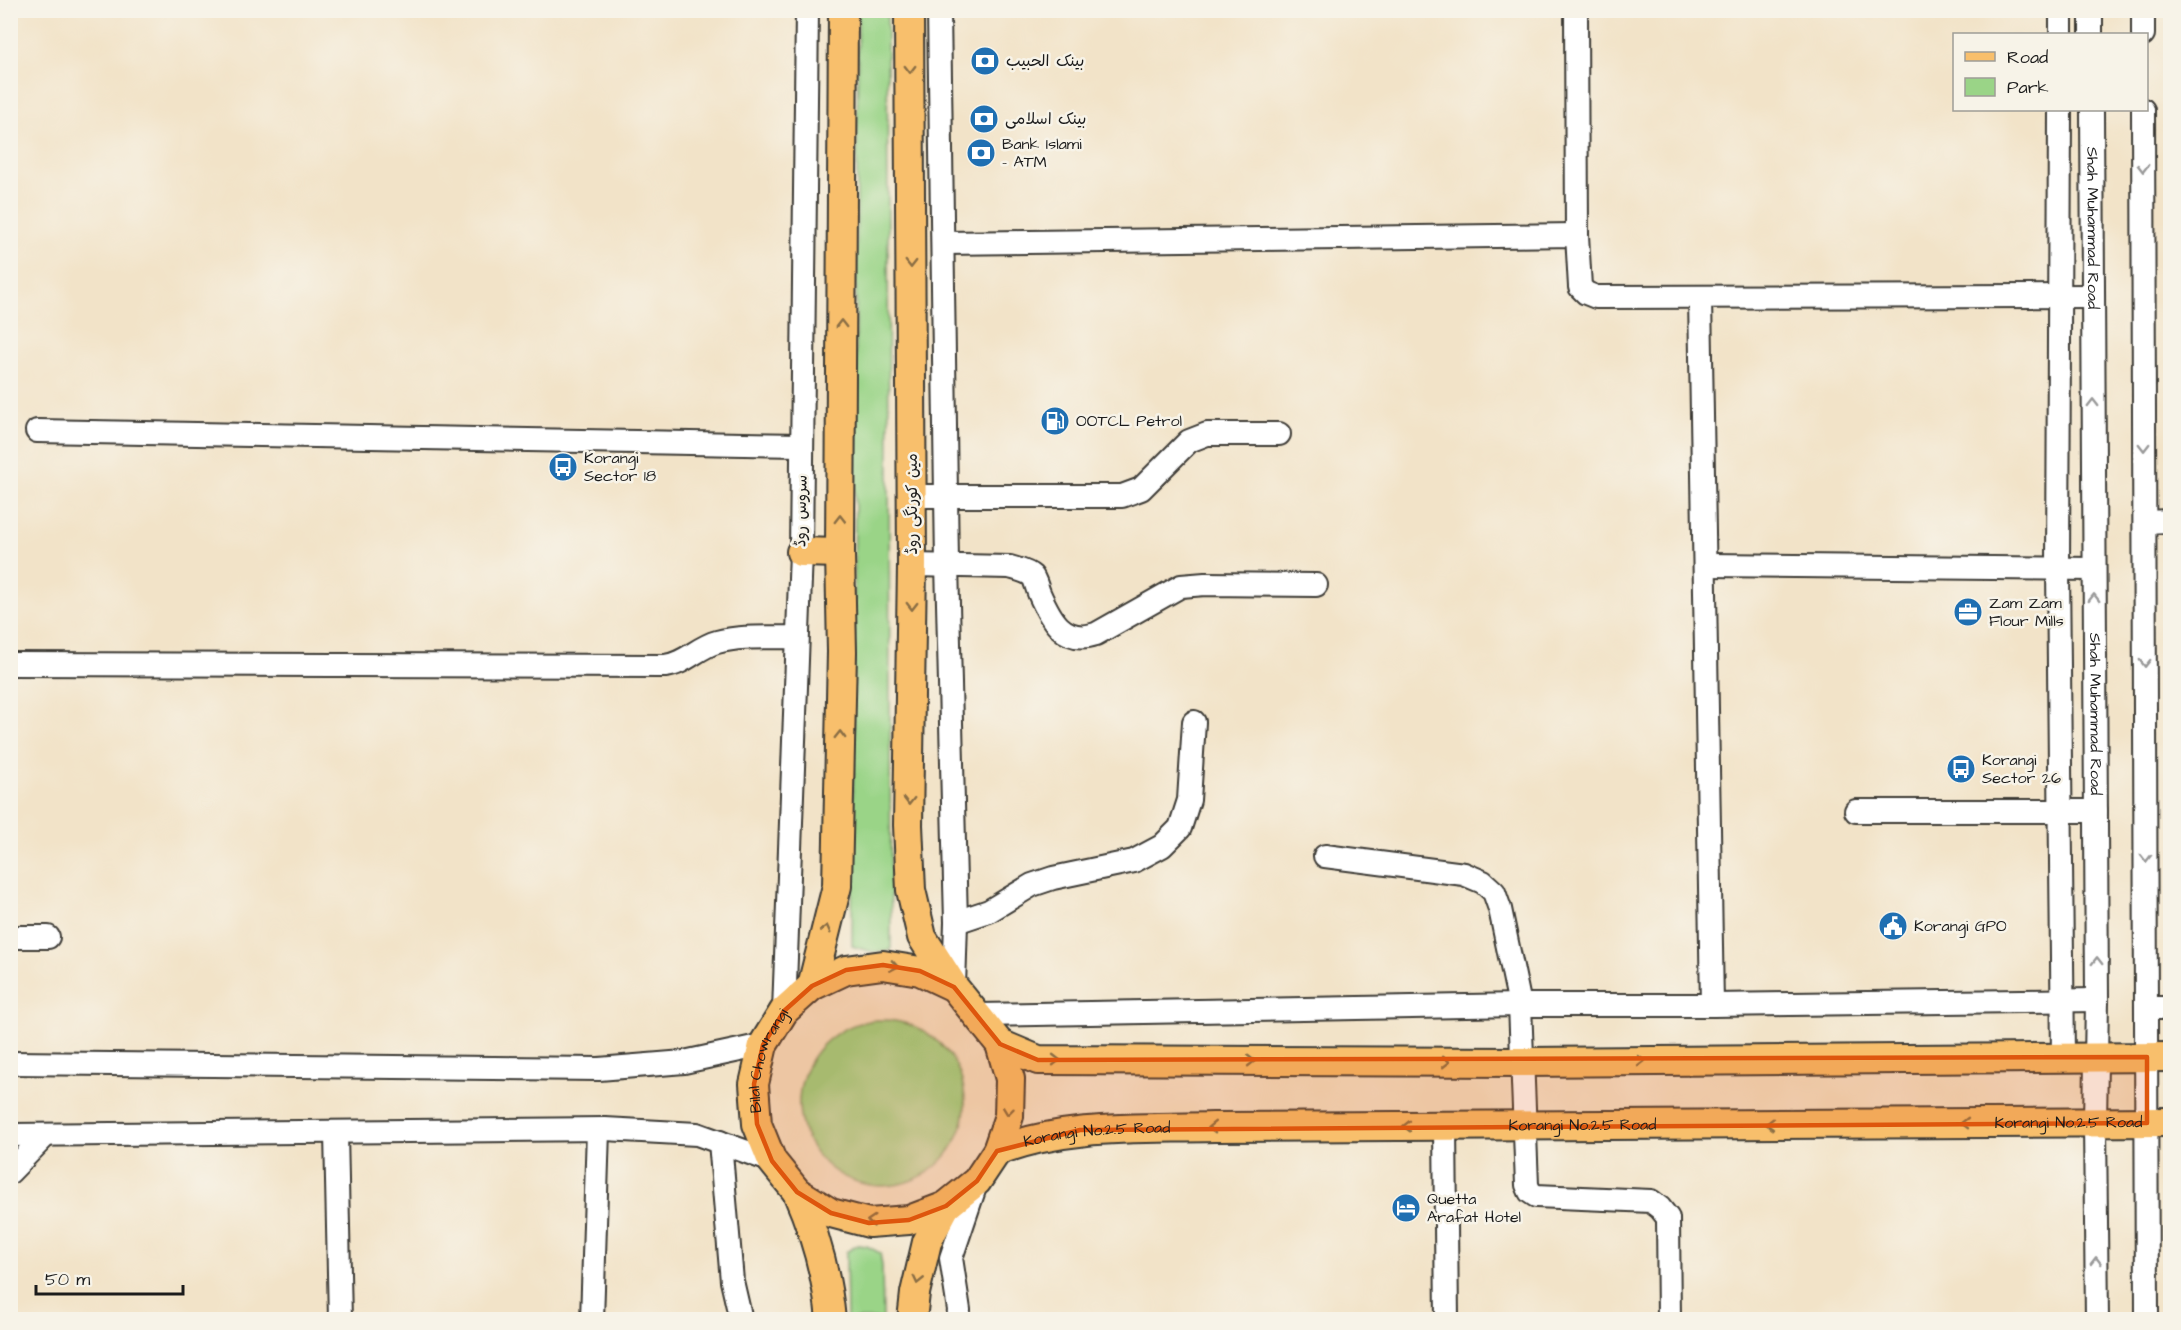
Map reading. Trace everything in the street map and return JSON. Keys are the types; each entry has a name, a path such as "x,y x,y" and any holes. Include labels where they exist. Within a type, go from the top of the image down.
{"main road":[{"path":"812,986 837,886 842,652 840,553 843,10"},
{"name":"مین کورنگی روڈ","path":"909,10 912,565 908,825 911,890 922,937 954,987"},
{"path":"801,552 840,553"},
{"name":"Bilal Chowrangi","path":"883,964 920,971 954,987 1000,1044 1010,1079 1009,1116 997,1151 977,1181 946,1206 909,1221 869,1223 831,1213 797,1192 772,1161 757,1124 754,1084 763,1045 784,1011 812,986 846,970 883,964"},
{"path":"1000,1044 1038,1060 1522,1062 2158,1057"},
{"name":"Korangi No.2.5 Road","path":"997,1151 1026,1140 1080,1130 1213,1127 2159,1122"},
{"path":"797,1192 813,1229 828,1286 831,1320"},
{"path":"912,1320 915,1293 927,1242 946,1206"}],"street":[{"name":"سروس روڈ","path":"784,1011 801,552 807,10"},
{"path":"939,10 947,564 956,922 954,987"},
{"path":"1576,10 1577,235 1580,287 1586,293 1596,297 2093,296"},
{"path":"2061,10 2061,33"},
{"path":"2091,10 2091,33"},
{"path":"2143,10 2143,33"},
{"path":"2061,111 2058,569 2063,1058"},
{"name":"Shah Muhammad Road","path":"2092,111 2097,1320"},
{"path":"2143,111 2146,1008 2158,1057 2159,1122 2147,1320"},
{"path":"943,243 1577,235"},
{"path":"1700,297 1712,1005"},
{"path":"37,432 802,445"},
{"path":"911,495 1122,496 1141,489 1189,441 1197,436 1279,434"},
{"path":"2145,522 2170,521"},
{"path":"912,565 1010,567 1031,575 1056,625 1067,632 1086,637 1096,634 1182,586 1205,584 1316,585"},
{"path":"1704,565 2094,569"},
{"path":"10,664 665,666 675,665 715,642 733,639 797,637"},
{"path":"956,922 989,911 1032,885 1053,878 1134,861 1162,846 1180,828 1190,800 1194,722"},
{"path":"1856,811 2096,811"},
{"path":"1325,856 1464,874 1483,882 1494,892 1500,909 1520,1005 1527,1185 1530,1192 1536,1196 1651,1201 1660,1208 1668,1218 1669,1320"},
{"path":"10,937 48,937"},
{"path":"978,1015 1520,1005 2097,1000"},
{"path":"2146,1008 2170,1008"},
{"path":"10,1063 599,1069 684,1062 763,1045"},
{"path":"1445,1126 1447,1320"},
{"path":"10,1135 597,1130 698,1134 772,1161"},
{"path":"592,1320 597,1130"},
{"path":"336,1133 340,1320"},
{"path":"10,1172 46,1136"},
{"path":"720,1142 732,1281 741,1320"},
{"path":"958,1320 959,1310 951,1258 977,1181"}],"highlighted area":[{"path":"883,965 920,971 954,987 1000,1044 1038,1060 2147,1057 2147,1123 1080,1130 997,1151 977,1181 946,1206 909,1220 869,1223 831,1213 797,1192 772,1161 757,1124 754,1084 763,1045 784,1011 812,986 846,970"}],"green space":[{"path":"887,10 891,950 876,952 852,946 858,11"},
{"path":"882,1020 898,1021 914,1026 941,1044 959,1071 964,1087 964,1119 959,1135 941,1162 914,1180 898,1185 882,1186 866,1185 850,1180 823,1162 805,1135 800,1119 799,1103 800,1087 805,1071 823,1044 850,1026 866,1021"},
{"path":"858,1245 867,1246 880,1253 883,1319 847,1319 846,1252"}],"place":[{"name":"بينک الحبيب","path":"985,61"},
{"name":"بینک اسلامی","path":"984,119"},
{"name":"Bank Islami - ATM","path":"981,153"},
{"name":"OOTCL Petrol","path":"1055,421"},
{"name":"Korangi Sector 18","path":"563,467"},
{"name":"Zam Zam Flour Mills","path":"1968,612"},
{"name":"Korangi Sector 26","path":"1961,769"},
{"name":"Korangi GPO","path":"1893,926"},
{"name":"Quetta Arafat Hotel","path":"1406,1208"}]}
